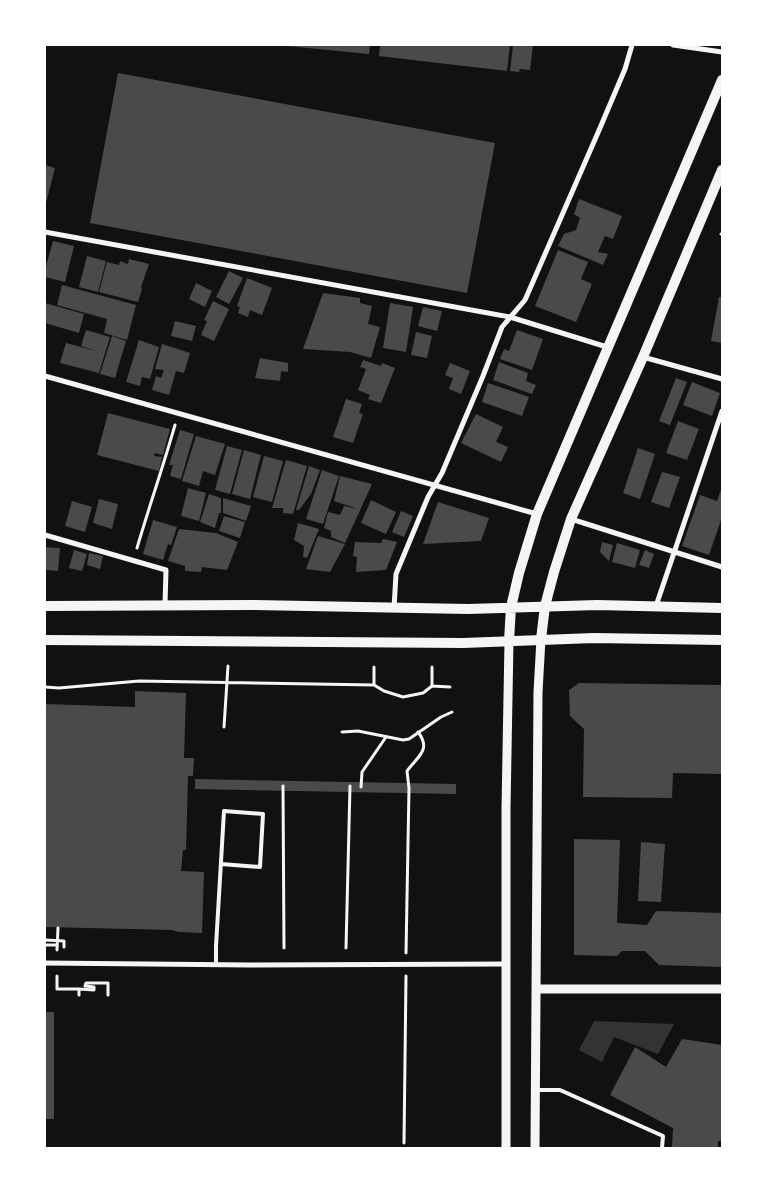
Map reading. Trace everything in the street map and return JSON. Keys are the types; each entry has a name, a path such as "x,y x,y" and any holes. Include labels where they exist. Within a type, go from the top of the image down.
{"main road":[{"path":"509,641 511,607 537,514 722,80"},
{"path":"541,639 545,606 571,519 643,357 722,170"},
{"path":"45,606 251,605 394,609 545,606 722,608"},
{"path":"45,640 463,643 594,638 722,640"}],"street":[{"path":"394,609 396,574 442,473 502,327 525,300 604,120 625,69 632,45"},
{"path":"673,45 722,52"},
{"path":"45,232 510,317 607,347"},
{"path":"643,357 722,379"},
{"path":"45,376 537,514"},
{"path":"656,606 722,411"},
{"path":"571,519 674,550 722,567"},
{"path":"45,535 166,570 165,605"},
{"path":"535,1148 538,692 541,639"},
{"path":"506,1148 506,799 509,641"},
{"path":"45,963 506,964"},
{"path":"536,989 722,989"}],"lane":[{"path":"216,964 221,864 224,812 263,814 260,867 221,864"},
{"path":"535,1090 560,1090 663,1136 662,1148"}],"path":[{"path":"133,560 156,483 162,473 178,413"},
{"path":"224,727 228,666"},
{"path":"374,667 374,685"},
{"path":"432,667 432,686"},
{"path":"45,687 59,688 139,681 374,685 384,692 403,697 423,693 432,686 450,687"},
{"path":"342,732 358,731 403,740 409,739 441,717 452,712"},
{"path":"409,788 407,771 418,760 425,745 423,738 418,732"},
{"path":"361,787 362,772 386,737"},
{"path":"283,786 284,948"},
{"path":"346,948 350,786"},
{"path":"45,940 64,941 64,947"},
{"path":"45,945 57,945"},
{"path":"79,989 94,990 94,987 85,986 86,982 108,983 108,995"}],"shaded area":[{"path":"594,1021 674,1024 658,1054 614,1037 602,1062 579,1050"}],"building":[{"path":"287,45 370,45 369,54"},
{"path":"380,45 510,45 507,71 379,56"},
{"path":"513,45 533,45 530,70 510,71"},
{"path":"118,73 495,143 467,293 90,223"},
{"path":"45,165 55,168 46,203 45,203"},
{"path":"579,199 622,216 613,239 605,236 598,252 608,254 603,265 558,246 564,234 576,230 580,218 574,214"},
{"path":"53,241 74,246 65,282 45,277 45,270"},
{"path":"558,250 588,262 581,279 592,284 576,322 535,306"},
{"path":"87,256 106,261 98,292 79,287"},
{"path":"129,259 149,264 138,302 99,292 107,262 119,265 120,261 128,264"},
{"path":"229,271 243,278 229,304 216,297"},
{"path":"247,278 272,288 262,315 250,310 248,317 238,313 240,307 237,306"},
{"path":"196,283 212,291 205,307 189,299"},
{"path":"62,285 136,305 127,340 104,333 107,319 57,305"},
{"path":"323,293 360,298 360,303 372,306 368,324 380,327 371,358 350,352 303,349"},
{"path":"719,297 722,297 722,343 711,341"},
{"path":"213,301 229,309 214,341 201,335 207,321 204,320"},
{"path":"45,303 84,314 79,333 45,323"},
{"path":"390,303 413,307 406,352 383,348"},
{"path":"423,307 442,311 437,331 418,326"},
{"path":"175,321 196,326 192,341 171,336"},
{"path":"86,330 110,337 99,373 60,363 66,343 100,352 81,346"},
{"path":"517,330 543,339 532,370 500,359 504,349 509,351"},
{"path":"416,332 432,336 427,358 411,355"},
{"path":"112,336 126,341 115,378 100,374"},
{"path":"139,340 159,347 150,379 142,377 140,386 126,382"},
{"path":"162,344 190,353 184,373 176,371 169,395 152,390 156,376 161,378 164,370 155,369"},
{"path":"260,358 288,363 288,372 281,371 280,381 255,378"},
{"path":"363,360 381,366 382,363 395,368 381,403 368,399 370,395 358,390 366,369 360,367"},
{"path":"499,362 528,373 526,381 536,385 532,394 493,380"},
{"path":"450,363 470,371 461,394 449,389 453,378 445,375"},
{"path":"676,378 687,382 670,425 659,421"},
{"path":"692,382 720,393 712,416 683,405"},
{"path":"488,383 529,397 522,416 482,402"},
{"path":"346,399 362,404 359,413 363,414 353,443 333,437"},
{"path":"108,413 170,429 163,455 155,453 154,456 162,457 159,471 97,455"},
{"path":"476,414 503,427 496,442 508,447 501,462 461,443"},
{"path":"678,421 699,429 687,460 666,453"},
{"path":"180,430 194,434 181,479 170,476 173,465 169,465"},
{"path":"196,436 225,444 215,475 203,471 199,486 182,481"},
{"path":"227,446 242,450 230,494 215,490"},
{"path":"638,448 655,454 640,499 623,493"},
{"path":"244,450 261,455 250,499 232,494"},
{"path":"264,456 283,461 272,502 253,497"},
{"path":"286,460 307,466 293,514 283,513 283,508 272,508"},
{"path":"309,466 320,470 311,494 299,510 296,510"},
{"path":"322,470 339,476 323,524 306,519"},
{"path":"662,472 680,477 669,508 651,502"},
{"path":"340,476 372,484 345,543 331,537 331,531 324,528 328,512 340,515 344,506 358,509 334,501"},
{"path":"722,487 722,517 709,555 682,546 700,495 717,501"},
{"path":"188,488 206,493 199,521 181,516"},
{"path":"209,494 221,498 221,513 219,513 215,528 200,522"},
{"path":"223,498 251,506 246,521 223,513"},
{"path":"99,499 118,504 112,529 93,523"},
{"path":"371,500 396,512 386,534 361,523"},
{"path":"72,501 92,507 85,532 65,526"},
{"path":"438,502 489,518 481,541 423,544"},
{"path":"401,511 413,516 404,537 392,532"},
{"path":"224,516 245,522 240,538 219,531"},
{"path":"153,520 177,527 171,545 168,544 163,560 143,554"},
{"path":"298,523 319,529 307,558 303,557 304,546 294,540"},
{"path":"179,529 216,533 238,542 227,570 202,567 201,572 185,571 185,566 168,561"},
{"path":"318,536 345,544 330,572 306,569"},
{"path":"383,539 397,542 386,570 356,572 357,557 353,556 355,542 381,543"},
{"path":"602,542 613,545 609,561 600,552"},
{"path":"617,543 640,550 635,568 612,562"},
{"path":"45,547 60,548 58,571 45,570"},
{"path":"74,550 87,554 82,571 69,568"},
{"path":"645,550 654,554 649,568 639,565"},
{"path":"89,553 103,556 100,569 87,565"},
{"path":"579,683 722,685 722,774 673,773 672,798 583,797 584,729 570,716 569,690"},
{"path":"135,691 186,693 184,758 194,758 193,776 188,776 186,850 183,850 181,871 204,872 202,933 172,930 45,927 45,704 135,707"},
{"path":"195,779 456,784 456,794 195,789"},
{"path":"574,839 620,840 617,923 647,925 656,911 722,913 722,967 659,965 645,951 622,951 617,956 574,955"},
{"path":"641,842 665,844 661,902 638,901"},
{"path":"45,1012 54,1012 54,1119 45,1119"},
{"path":"682,1039 722,1045 722,1141 718,1141 718,1148 672,1148 673,1128 610,1095 635,1047 666,1067"}]}
